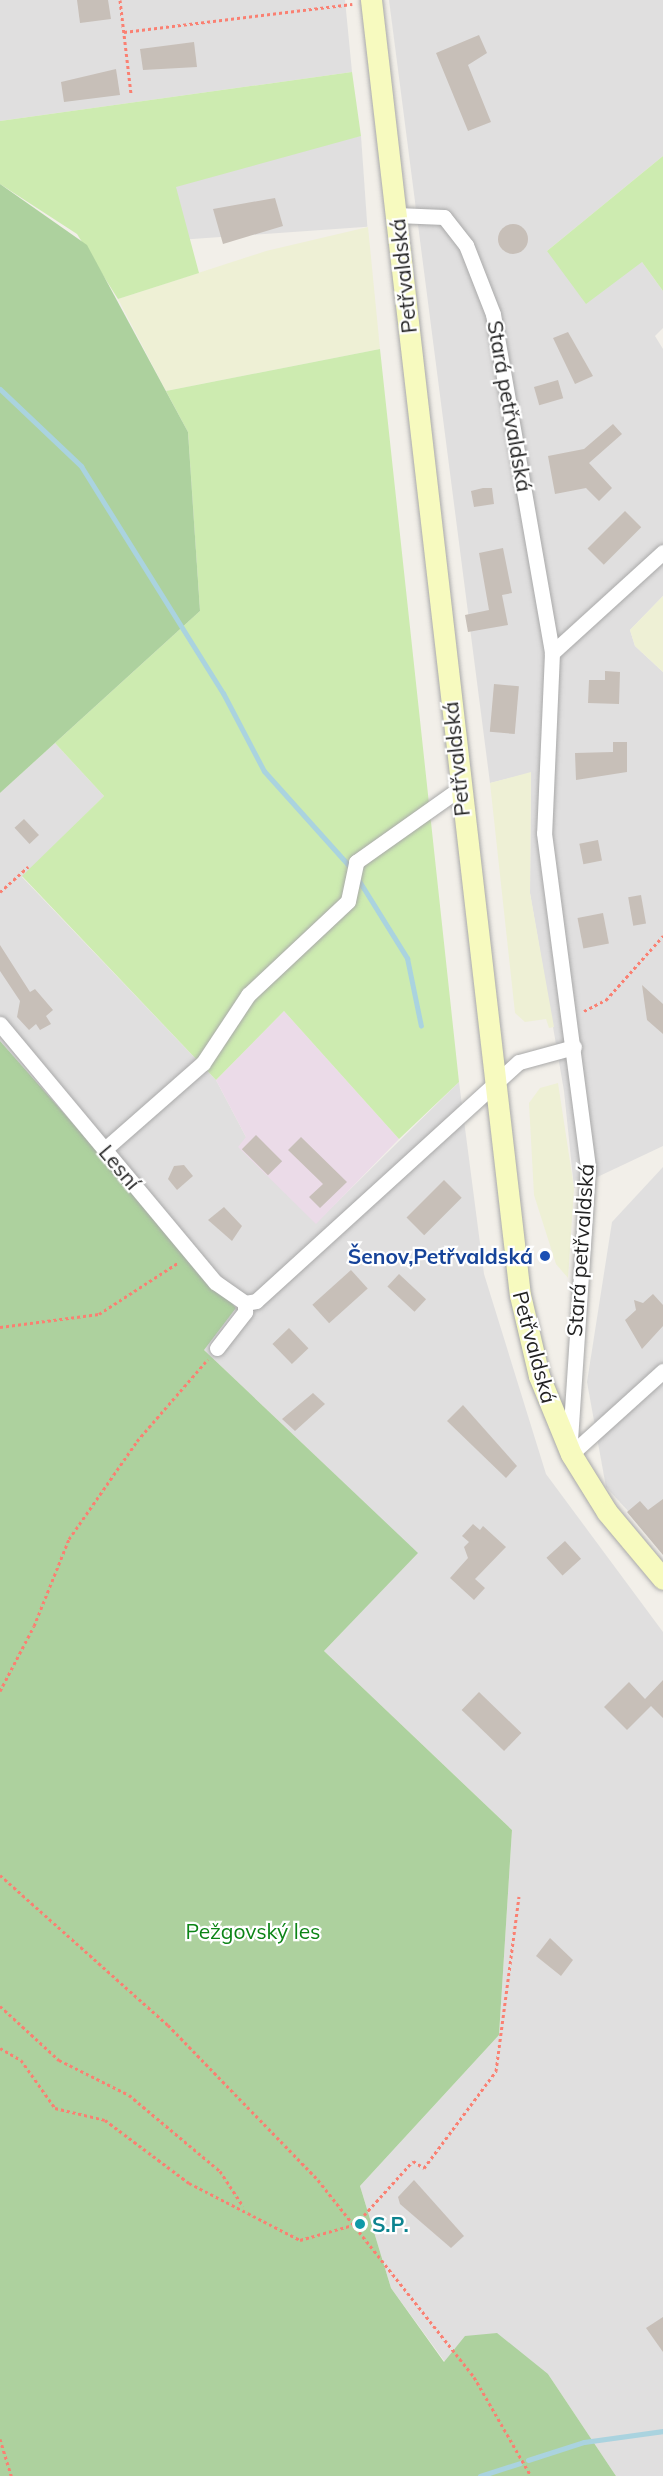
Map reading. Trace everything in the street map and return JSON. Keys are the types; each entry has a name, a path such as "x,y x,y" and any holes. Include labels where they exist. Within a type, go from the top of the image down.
{"main road":[{"name":"Petřvaldská","path":"371,1 459,789 520,1295 547,1401 571,1454 600,1502 663,1579"}],"street":[{"name":"Stará petřvaldská","path":"396,215 444,217 466,245 493,314 552,653 544,833 574,1047 588,1169 570,1399 571,1454"},
{"path":"552,653 663,552"},
{"path":"105,1149 203,1063 248,995 348,901 356,862 459,789"},
{"name":"Lesní","path":"0,1024 191,1254 222,1288 245,1303"},
{"path":"216,1348 245,1312 245,1303 256,1301 494,1089 519,1062 574,1047"},
{"path":"571,1454 663,1371"}],"path":[{"path":"120,0 131,93"},
{"path":"124,32 371,1"},
{"path":"0,892 28,867"},
{"path":"569,1019 606,1000 663,936"},
{"path":"0,1328 99,1314 191,1254"},
{"path":"0,1691 34,1626 69,1539 137,1441 216,1348"},
{"path":"0,1875 168,2025 318,2180 356,2224 474,2377 531,2476"},
{"path":"0,2048 21,2060 55,2108 105,2120 189,2184 244,2208 300,2240 356,2224 413,2161 424,2168 496,2071 519,1897"},
{"path":"0,2006 58,2060 129,2095 220,2171 244,2208"},
{"path":"0,2439 11,2476"}],"shaded area":[{"path":"0,0 345,0 352,72 0,121"},
{"path":"389,0 663,0 663,156 547,251 642,262 663,291 663,328 655,336 663,349 663,596 630,630 635,646 663,672 663,1146 574,1188 564,1091 530,893 531,773 490,783"},
{"path":"361,136 367,227 175,240 168,149"},
{"path":"55,743 104,796 22,877 216,1080 246,1137 316,1223 459,1082 484,1274 546,1474 663,1632 663,2476 616,2476 548,2374 445,2362 391,2288 360,2186 499,2035 512,1830 324,1651 417,1553 203,1349 236,1308 0,1041 0,793"},
{"path":"284,1011 399,1139 316,1224 238,1147 246,1137 216,1080"},
{"path":"663,1167 663,1549 606,1487 587,1382 612,1222"}],"green space":[{"path":"352,72 361,136 176,187 199,273 118,299 77,234 0,184 0,121"},
{"path":"663,156 663,291 642,262 586,304 547,251"},
{"path":"0,184 87,245 188,432 200,611 0,793"},
{"path":"368,227 380,349 166,391 118,299 266,251"},
{"path":"380,349 459,1082 399,1139 284,1011 216,1080 22,876 104,796 55,743 200,611 188,432 166,391"},
{"path":"663,596 663,672 635,646 630,630"},
{"path":"531,772 530,893 554,1027 549,1028 546,1019 525,1022 515,1013 490,783"},
{"name":"Pežgovský les","path":"0,1041 236,1308 204,1350 418,1553 324,1651 512,1830 499,2035 360,2186 391,2288 444,2362 465,2336 497,2333 548,2374 616,2476 0,2476"},
{"path":"558,1083 574,1188 568,1278 556,1264 534,1195 529,1103 540,1088"}],"building":[{"path":"77,0 108,0 111,19 80,23"},
{"path":"479,35 487,53 468,65 491,122 468,131 436,53"},
{"path":"194,42 197,67 143,70 140,49"},
{"path":"116,69 120,95 64,102 61,82"},
{"path":"275,198 283,226 223,244 213,209"},
{"path":"513,224 519,225 527,233 527,245 519,253 513,254 507,253 499,245 498,239 499,233 507,225"},
{"path":"568,332 593,376 575,384 553,338"},
{"path":"558,380 563,398 539,405 534,387"},
{"path":"613,424 622,434 589,463 612,488 599,501 586,488 555,494 548,456 584,449"},
{"path":"492,488 494,504 474,507 471,491"},
{"path":"625,511 641,527 604,565 588,548"},
{"path":"503,548 512,593 502,595 508,625 468,632 465,615 489,610 479,553"},
{"path":"605,671 620,672 619,704 588,703 589,680 605,680"},
{"path":"494,684 519,686 515,734 490,732"},
{"path":"613,742 627,742 627,772 576,780 575,753 613,752"},
{"path":"24,819 39,835 29,844 14,828"},
{"path":"598,840 602,861 583,864 579,844"},
{"path":"641,895 646,924 633,926 628,897"},
{"path":"603,913 609,943 583,948 577,918"},
{"path":"0,945 30,992 35,989 53,1010 46,1016 51,1024 40,1030 36,1024 29,1030 17,1017 20,1001 0,971"},
{"path":"642,985 663,1004 663,1034 647,1020"},
{"path":"256,1135 282,1161 268,1175 242,1149"},
{"path":"301,1137 347,1182 320,1208 309,1197 323,1184 288,1150"},
{"path":"184,1165 193,1176 177,1190 168,1179 174,1166"},
{"path":"444,1180 462,1198 424,1235 407,1217"},
{"path":"224,1207 242,1226 232,1241 208,1220"},
{"path":"351,1270 368,1289 329,1323 312,1305"},
{"path":"399,1274 426,1299 414,1312 387,1286"},
{"path":"653,1294 663,1305 663,1326 642,1349 625,1320 636,1310 634,1300 643,1303"},
{"path":"289,1328 308,1348 292,1364 272,1344"},
{"path":"313,1393 325,1404 295,1431 282,1419"},
{"path":"463,1405 517,1466 506,1478 447,1421"},
{"path":"663,1499 663,1555 627,1512 640,1501 648,1510"},
{"path":"473,1524 480,1530 483,1526 506,1547 475,1579 485,1588 474,1600 450,1578 468,1558 464,1547 469,1542 462,1536"},
{"path":"565,1541 581,1559 562,1576 546,1558"},
{"path":"663,1680 663,1718 651,1706 627,1730 604,1707 629,1682 645,1699"},
{"path":"479,1692 521,1733 504,1751 462,1710"},
{"path":"550,1938 573,1960 561,1976 536,1956"},
{"path":"414,2180 464,2236 451,2248 400,2204 398,2197"},
{"path":"663,2317 663,2352 646,2328"}],"waterway":[{"path":"0,389 81,466 223,693 264,771 351,868"},
{"path":"356,876 407,958 421,1026"},
{"path":"528,2460 584,2442 663,2431"},
{"path":"480,2476 520,2463"}],"place":[{"name":"Šenov,Petřvaldská","path":"545,1256"},
{"name":"S.P.","path":"360,2224"}]}
